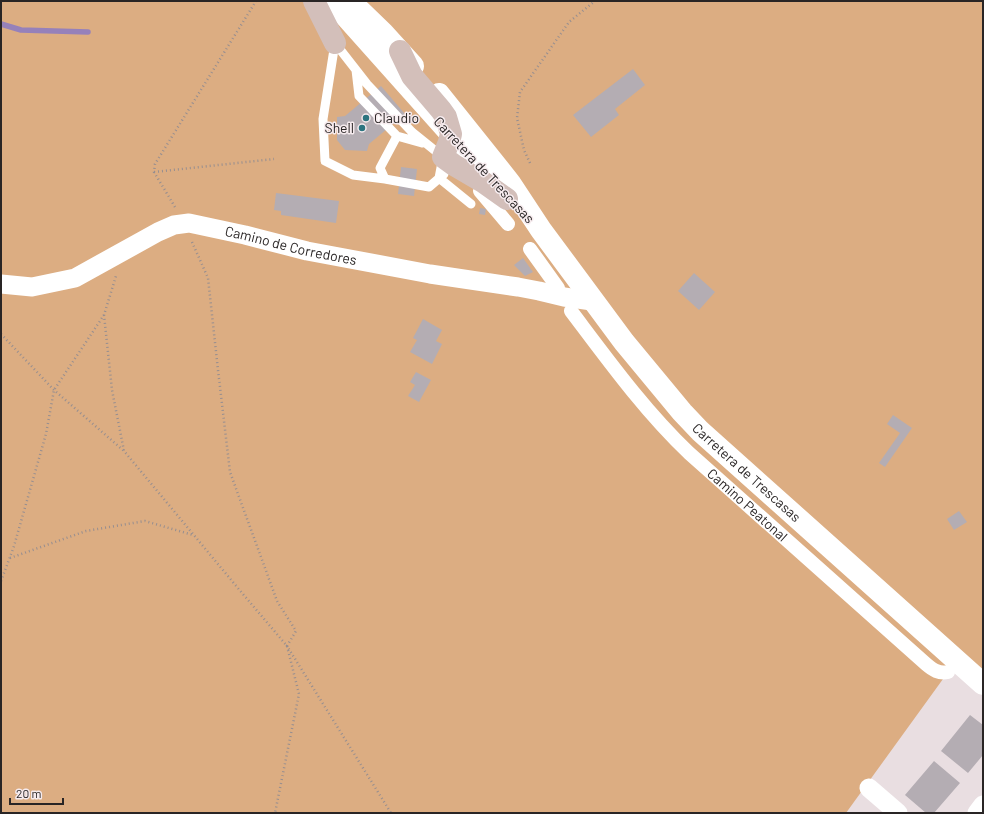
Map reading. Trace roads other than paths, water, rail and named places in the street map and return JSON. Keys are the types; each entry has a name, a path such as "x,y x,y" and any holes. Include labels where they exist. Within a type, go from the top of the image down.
{"main road":[{"path":"308,1 335,44"},
{"path":"400,51 412,76 446,117 451,134 441,161 483,182 507,199"}],"street":[{"name":"Carretera de Trescasas","path":"332,1 507,199 542,230"},
{"name":"Carretera de Trescasas","path":"350,1 383,33 423,76 477,141 510,183 592,301 682,412 700,431 983,684"},
{"path":"480,191 508,224"},
{"name":"Camino de Corredores","path":"1,284 32,287 75,278 161,230 174,225 189,223 308,251 592,301"},
{"path":"530,249 558,288"},
{"name":"Camino Peatonal","path":"571,311 649,412 688,453 933,670 948,672"},
{"path":"869,788 898,813"},
{"path":"977,813 983,805"}],"lane":[{"path":"335,44 367,84 441,161 471,204"},
{"path":"335,44 322,119 325,161 353,175 429,187 441,161"},
{"path":"356,70 359,96 396,136 441,161"},
{"path":"385,179 380,168 396,136"}],"waterway":[{"path":"1,24 21,30 88,32"}],"place":[{"name":"Claudio","path":"366,118"},
{"name":"Shell","path":"362,128"}]}
